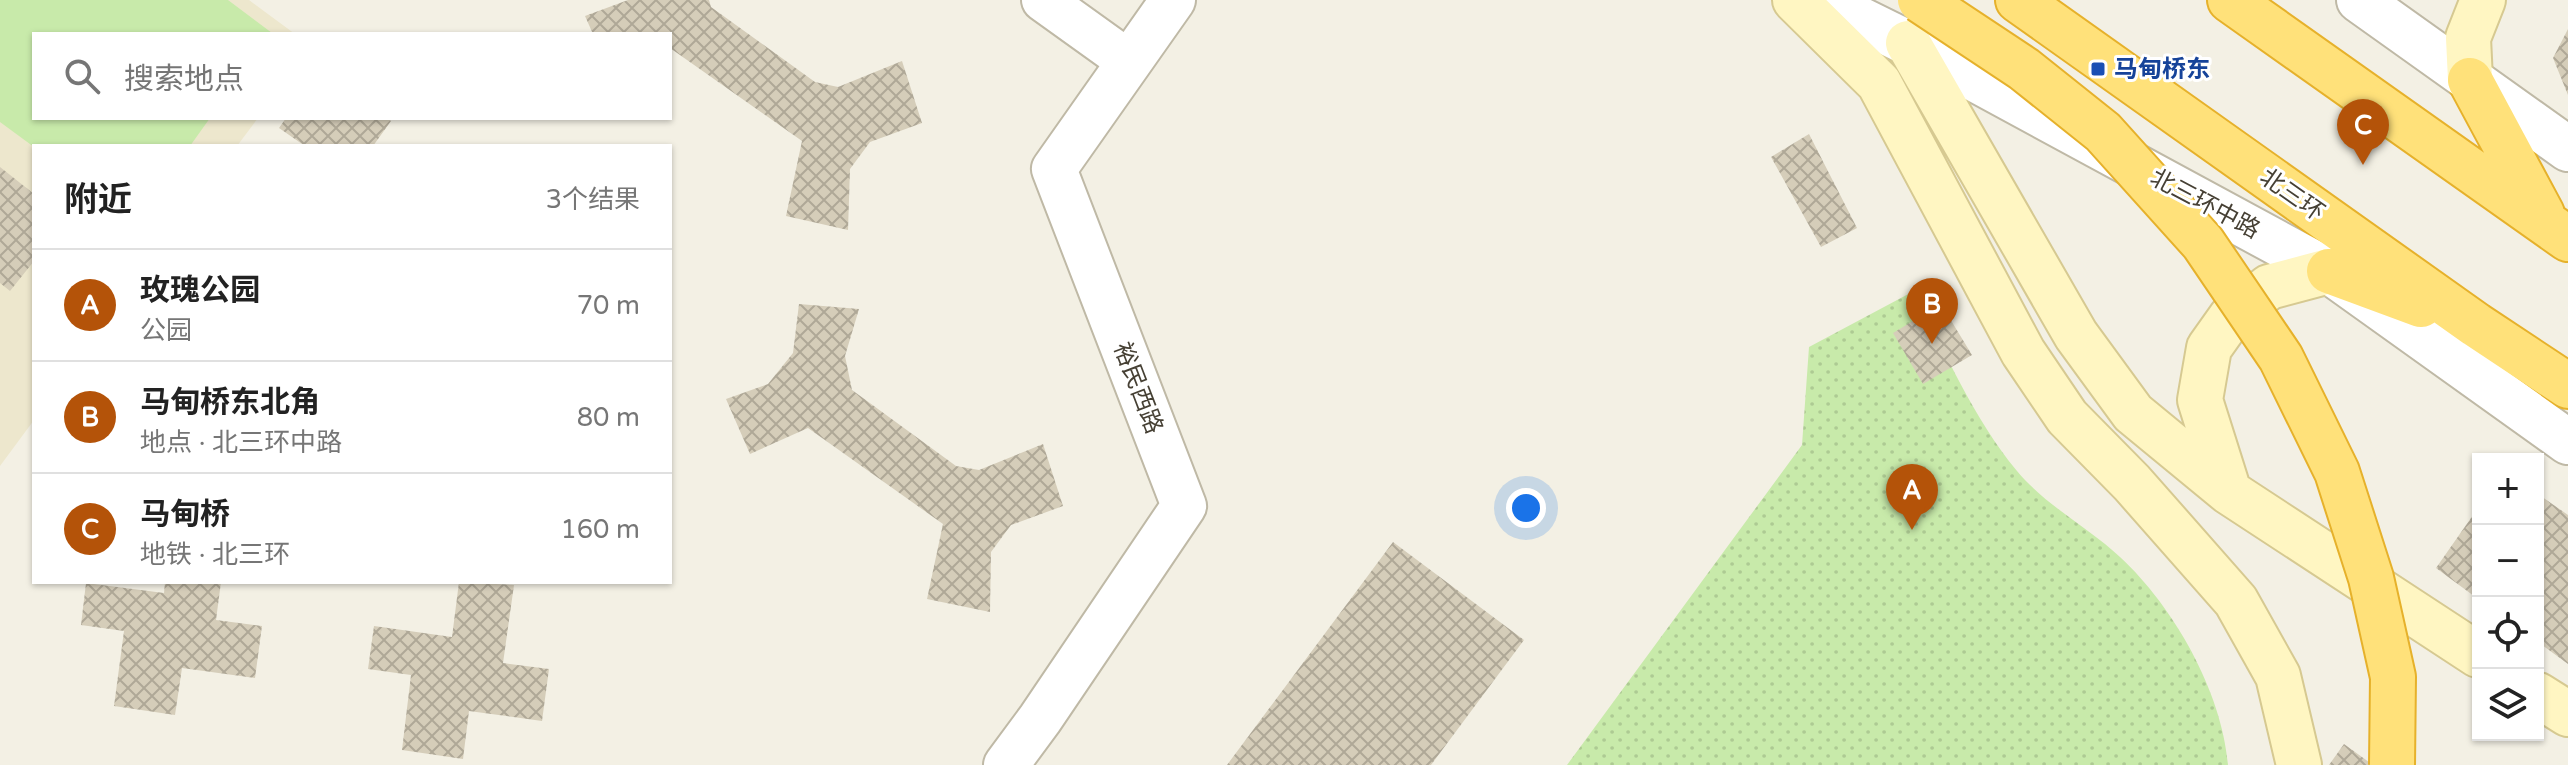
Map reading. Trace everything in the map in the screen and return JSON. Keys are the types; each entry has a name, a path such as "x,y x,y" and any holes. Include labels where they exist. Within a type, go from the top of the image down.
{"highway":[{"path":"1920,0 2024,69 2103,132 2203,243 2281,358 2337,472 2371,578 2393,677 2392,765"},
{"name":"北三环","path":"2018,0 2476,325 2568,386"},
{"path":"2230,0 2557,231"},
{"path":"2470,80 2557,231"},
{"path":"2329,271 2476,325"}],"main road":[{"path":"1795,0 1879,83 2023,352 2067,417 2132,483 2236,601 2278,676 2299,765"},
{"path":"2470,80 2468,38 2483,0"},
{"path":"1908,43 2076,335 2133,413 2229,492 2472,651"},
{"path":"2229,492 2200,400 2209,348 2231,317 2269,287 2329,271"},
{"path":"2544,699 2568,714"}],"street":[{"path":"1043,0 1128,61"},
{"name":"裕民西路","path":"1006,765 1184,506 1054,169 1173,0"},
{"name":"北三环中路","path":"1821,0 1908,43 2329,271 2568,442"},
{"path":"2359,0 2568,149"}],"shaded area":[{"path":"0,0 249,0 292,32 32,32 32,120 256,120 238,144 32,144 32,423 0,466"}],"green space":[{"path":"0,0 228,0 271,32 32,32 32,120 209,120 191,144 32,146 0,122"},
{"path":"1914,291 1973,407 2001,451 2028,484 2120,557 2159,600 2192,652 2205,680 2224,737 2228,765 1567,765 1802,445 1809,347"}],"building":[{"path":"628,0 709,0 711,7 815,82 838,87 902,61 922,123 870,142 850,169 848,230 786,216 802,141 672,49 672,32 592,32 585,16"},
{"path":"2568,29 2568,95 2553,58"},
{"path":"285,120 391,121 374,144 302,144 279,128"},
{"path":"1809,134 1857,228 1821,247 1771,157"},
{"path":"0,167 32,192 32,264 10,291 0,283"},
{"path":"799,304 859,309 845,356 852,390 956,466 979,470 1043,444 1063,506 1011,525 991,552 990,612 927,599 943,524 808,428 750,454 726,399 768,384 793,353"},
{"path":"1941,304 1972,355 1923,384 1893,333"},
{"path":"2544,498 2568,515 2568,664 2544,646"},
{"path":"2472,517 2472,595 2436,568"},
{"path":"1393,542 1524,640 1431,765 1227,765"},
{"path":"86,584 164,593 165,584 221,584 216,620 262,626 255,678 182,668 175,715 114,706 124,631 81,625"},
{"path":"459,584 514,585 503,663 549,669 542,721 469,711 463,759 402,750 411,675 368,669 374,626 452,637"},
{"path":"2344,744 2373,765 2329,765"}],"place":[{"name":"马甸桥东","path":"2098,69"},
{"name":"马甸桥","path":"2363,165"},
{"name":"马甸桥东北角","path":"1932,344"},
{"name":"玫瑰公园","path":"1912,530"}]}
